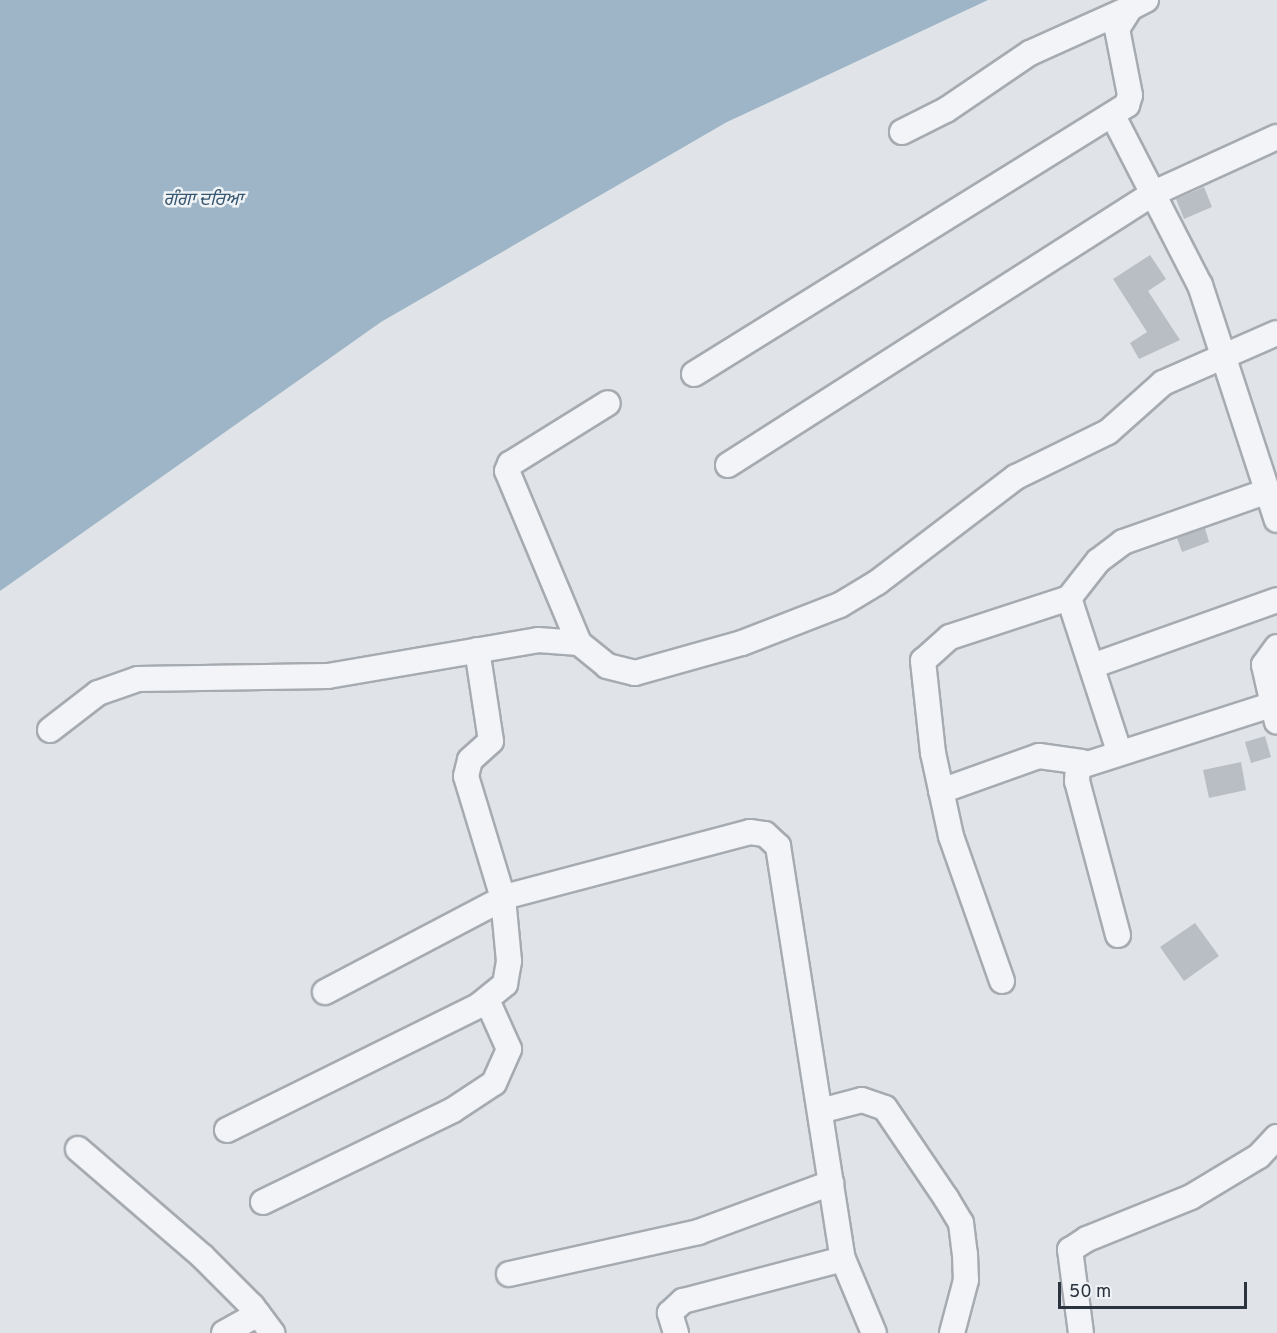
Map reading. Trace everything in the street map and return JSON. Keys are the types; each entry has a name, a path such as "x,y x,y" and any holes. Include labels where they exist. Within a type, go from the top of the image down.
{"street":[{"path":"694,374 1113,116 1127,105 1130,95 1117,29 1138,4"},
{"path":"902,132 946,110 1030,54 1138,4"},
{"path":"1113,116 1200,285 1226,353 1277,520"},
{"path":"728,465 1154,194 1277,137"},
{"path":"608,403 510,465 507,471 579,643 607,666 635,673 657,670 806,621 878,582 1016,477 1108,432 1163,383 1226,353 1277,333"},
{"path":"1002,981 951,836 941,791 923,661 950,637 1070,598 1098,561 1123,542 1268,491"},
{"path":"1070,598 1119,751"},
{"path":"1092,666 1277,600"},
{"path":"50,730 98,693 138,679 328,676 538,640 579,643"},
{"path":"941,791 1039,756 1082,762 1274,713 1264,665 1277,647"},
{"path":"227,1130 487,1000 505,984 509,961 503,898 466,776 470,760 491,741 477,650"},
{"path":"1082,762 1077,781 1118,935"},
{"path":"325,992 503,898 750,832 765,834 778,846 843,1259 874,1333"},
{"path":"263,1202 453,1110 494,1083 509,1049 487,1000"},
{"path":"820,1111 862,1101 885,1108 961,1223 966,1280 952,1333"},
{"path":"1081,1333 1070,1250 1087,1239 1191,1197 1259,1156 1277,1137"},
{"path":"78,1149 202,1256 265,1324"},
{"path":"509,1274 698,1232 831,1183"},
{"path":"676,1333 670,1313 683,1301 843,1259"},
{"path":"224,1333 265,1324"}],"water":[{"name":"ਗੰਗਾ ਦਰਿਆ","path":"0,0 988,0 727,122 381,322 0,591"}],"building":[{"path":"1204,187 1212,207 1184,219 1176,199"},
{"path":"1150,255 1166,279 1148,291 1180,340 1139,359 1130,343 1147,332 1113,279"},
{"path":"1205,528 1209,542 1182,552 1177,538"},
{"path":"1265,736 1271,757 1251,763 1245,742"},
{"path":"1241,762 1246,790 1209,798 1203,770"},
{"path":"1195,923 1219,956 1184,981 1160,947"}]}
